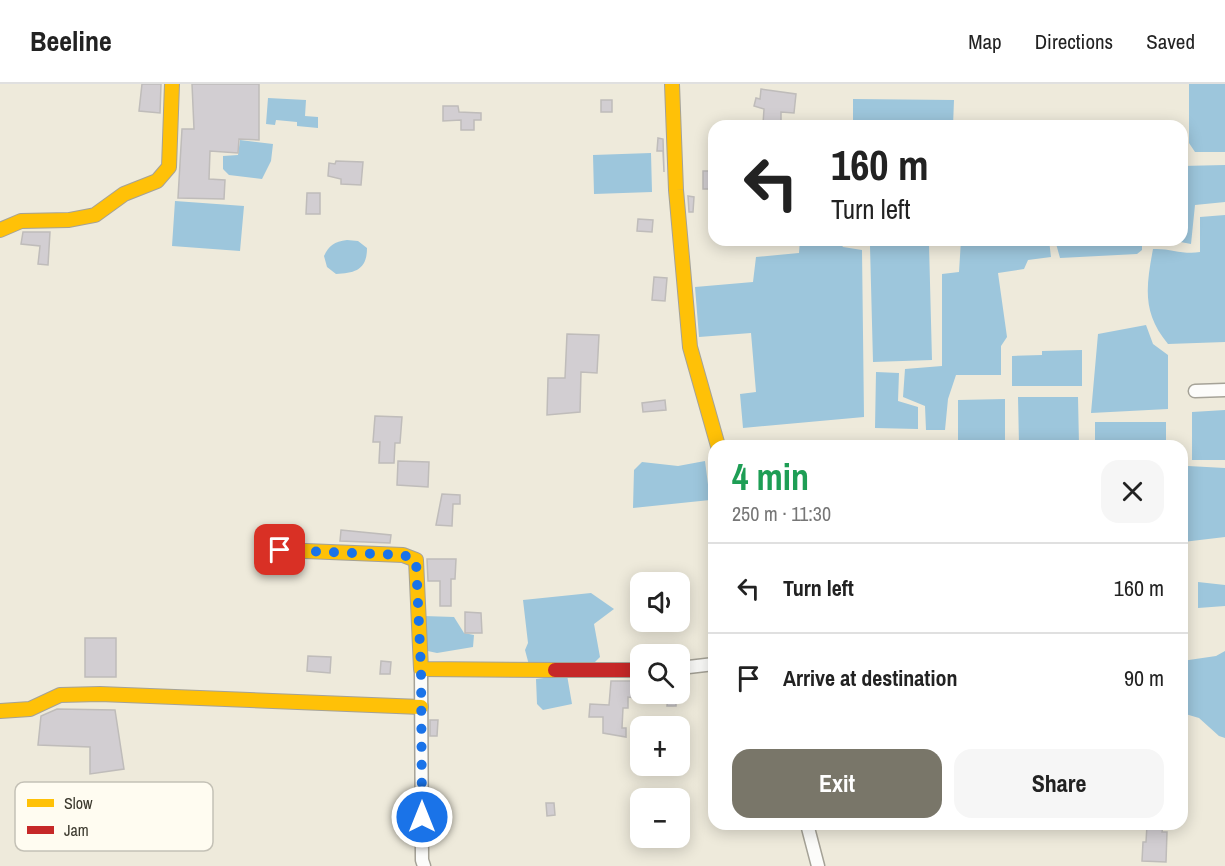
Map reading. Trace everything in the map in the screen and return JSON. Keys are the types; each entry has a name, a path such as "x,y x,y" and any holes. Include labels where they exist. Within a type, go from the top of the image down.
{"street":[{"path":"0,230 21,221 69,220 95,215 124,194 157,181 169,167 172,84"},
{"path":"672,84 676,190 690,347 716,440"},
{"path":"1195,391 1225,390"},
{"path":"280,550 403,555 416,560 421,669 422,860 424,866"},
{"path":"690,667 708,665"},
{"path":"421,669 630,670"},
{"path":"0,711 30,709 60,695 100,694 421,707"},
{"path":"809,830 818,866"}],"water":[{"path":"1189,84 1225,84 1225,152 1195,152 1189,143"},
{"path":"268,98 306,100 305,116 318,117 318,128 297,126 297,122 276,120 275,125 266,124"},
{"path":"853,99 954,100 953,120 853,120"},
{"path":"240,140 273,144 271,161 262,179 229,175 223,169 223,156 238,155"},
{"path":"651,153 652,192 594,194 593,155"},
{"path":"1225,165 1225,202 1195,205 1191,244 1188,243 1188,166"},
{"path":"175,201 244,206 240,251 172,246"},
{"path":"1225,215 1225,342 1168,344 1154,321 1148,299 1153,249 1200,252 1200,217"},
{"path":"347,240 358,241 367,248 365,261 359,269 336,274 327,267 324,256 332,245"},
{"path":"800,246 842,246 862,250 864,417 743,428 740,394 756,392 751,333 699,337 695,287 753,282 756,257 799,253"},
{"path":"870,246 929,246 932,360 873,362"},
{"path":"961,246 1050,246 1051,257 1028,260 1024,269 998,273 1007,337 1001,346 1001,375 956,375 948,399 945,430 926,430 925,406 903,397 905,369 942,366 942,274 959,272"},
{"path":"1057,246 1142,246 1142,250 1137,254 1060,258"},
{"path":"1146,325 1153,344 1168,355 1168,409 1091,413 1098,334"},
{"path":"1082,350 1082,386 1012,386 1012,356 1042,355 1042,351"},
{"path":"876,372 899,373 898,401 918,407 918,429 875,428"},
{"path":"1018,397 1078,397 1079,440 1019,440"},
{"path":"1005,399 1005,440 958,440 958,400"},
{"path":"1225,410 1225,460 1192,460 1192,412"},
{"path":"1095,422 1166,422 1166,440 1095,440"},
{"path":"705,461 708,500 633,508 634,470 642,462 678,466"},
{"path":"1188,466 1225,468 1225,537 1188,541"},
{"path":"1198,582 1225,585 1225,606 1198,608"},
{"path":"591,593 614,609 594,624 600,657 592,665 529,665 525,650 528,643 523,600"},
{"path":"424,616 454,617 464,633 474,635 473,647 437,653 423,650"},
{"path":"1225,651 1225,738 1219,736 1199,718 1188,715 1188,660 1216,656"},
{"path":"567,675 572,704 543,710 537,704 536,679"}],"building":[{"path":"142,84 161,84 160,113 139,111"},
{"path":"192,84 259,84 259,140 239,139 238,153 210,151 209,179 225,180 224,199 178,198 182,129 194,129"},
{"path":"761,89 796,94 794,113 781,112 781,120 763,120 764,109 754,106 756,98 760,99"},
{"path":"601,100 612,100 612,112 601,112"},
{"path":"443,106 458,106 459,112 481,113 481,120 474,120 474,130 461,130 461,120 443,121"},
{"path":"658,138 663,139 664,172 663,151 657,151"},
{"path":"336,161 363,162 361,185 341,184 341,179 328,176 329,163 335,164"},
{"path":"703,171 708,171 708,189 703,189"},
{"path":"307,193 320,193 320,214 306,214"},
{"path":"688,196 694,197 693,212 689,212"},
{"path":"638,219 653,220 652,232 637,231"},
{"path":"23,232 50,232 48,265 38,264 40,246 21,244"},
{"path":"654,277 667,278 665,301 652,300"},
{"path":"567,334 599,335 597,373 581,372 580,412 547,415 548,378 565,378"},
{"path":"665,400 666,410 643,412 642,403"},
{"path":"375,416 402,417 400,443 395,443 394,463 379,463 380,442 373,442"},
{"path":"398,461 429,462 428,487 397,485"},
{"path":"442,494 460,495 460,504 453,504 452,526 436,525"},
{"path":"341,530 391,535 390,543 340,541"},
{"path":"427,559 456,559 455,579 451,579 451,606 440,606 440,581 428,581"},
{"path":"465,612 481,613 482,633 465,633"},
{"path":"85,638 116,638 116,677 85,677"},
{"path":"308,656 331,657 330,673 307,671"},
{"path":"381,661 391,662 390,674 380,674"},
{"path":"611,681 630,681 628,708 623,708 622,728 626,728 626,737 603,733 603,717 589,717 590,704 609,705"},
{"path":"57,709 115,710 124,769 90,774 90,747 38,745 41,716"},
{"path":"430,720 438,720 437,736 430,736"},
{"path":"546,803 554,803 555,815 547,816"},
{"path":"1147,830 1167,832 1166,862 1142,861 1143,842 1146,842"}],"traffic: slow":[{"path":"0,230 21,221 69,220 95,215 124,194 157,181 169,167 172,84"},
{"path":"672,84 676,190 690,347 716,440"},
{"path":"281,550 403,555 416,560 421,669 555,670"},
{"path":"0,711 30,709 60,695 100,694 421,707"}],"traffic: jam":[{"path":"555,670 630,670"}],"route":[{"path":"280,550 403,555 416,560 421,669 422,817"}]}
